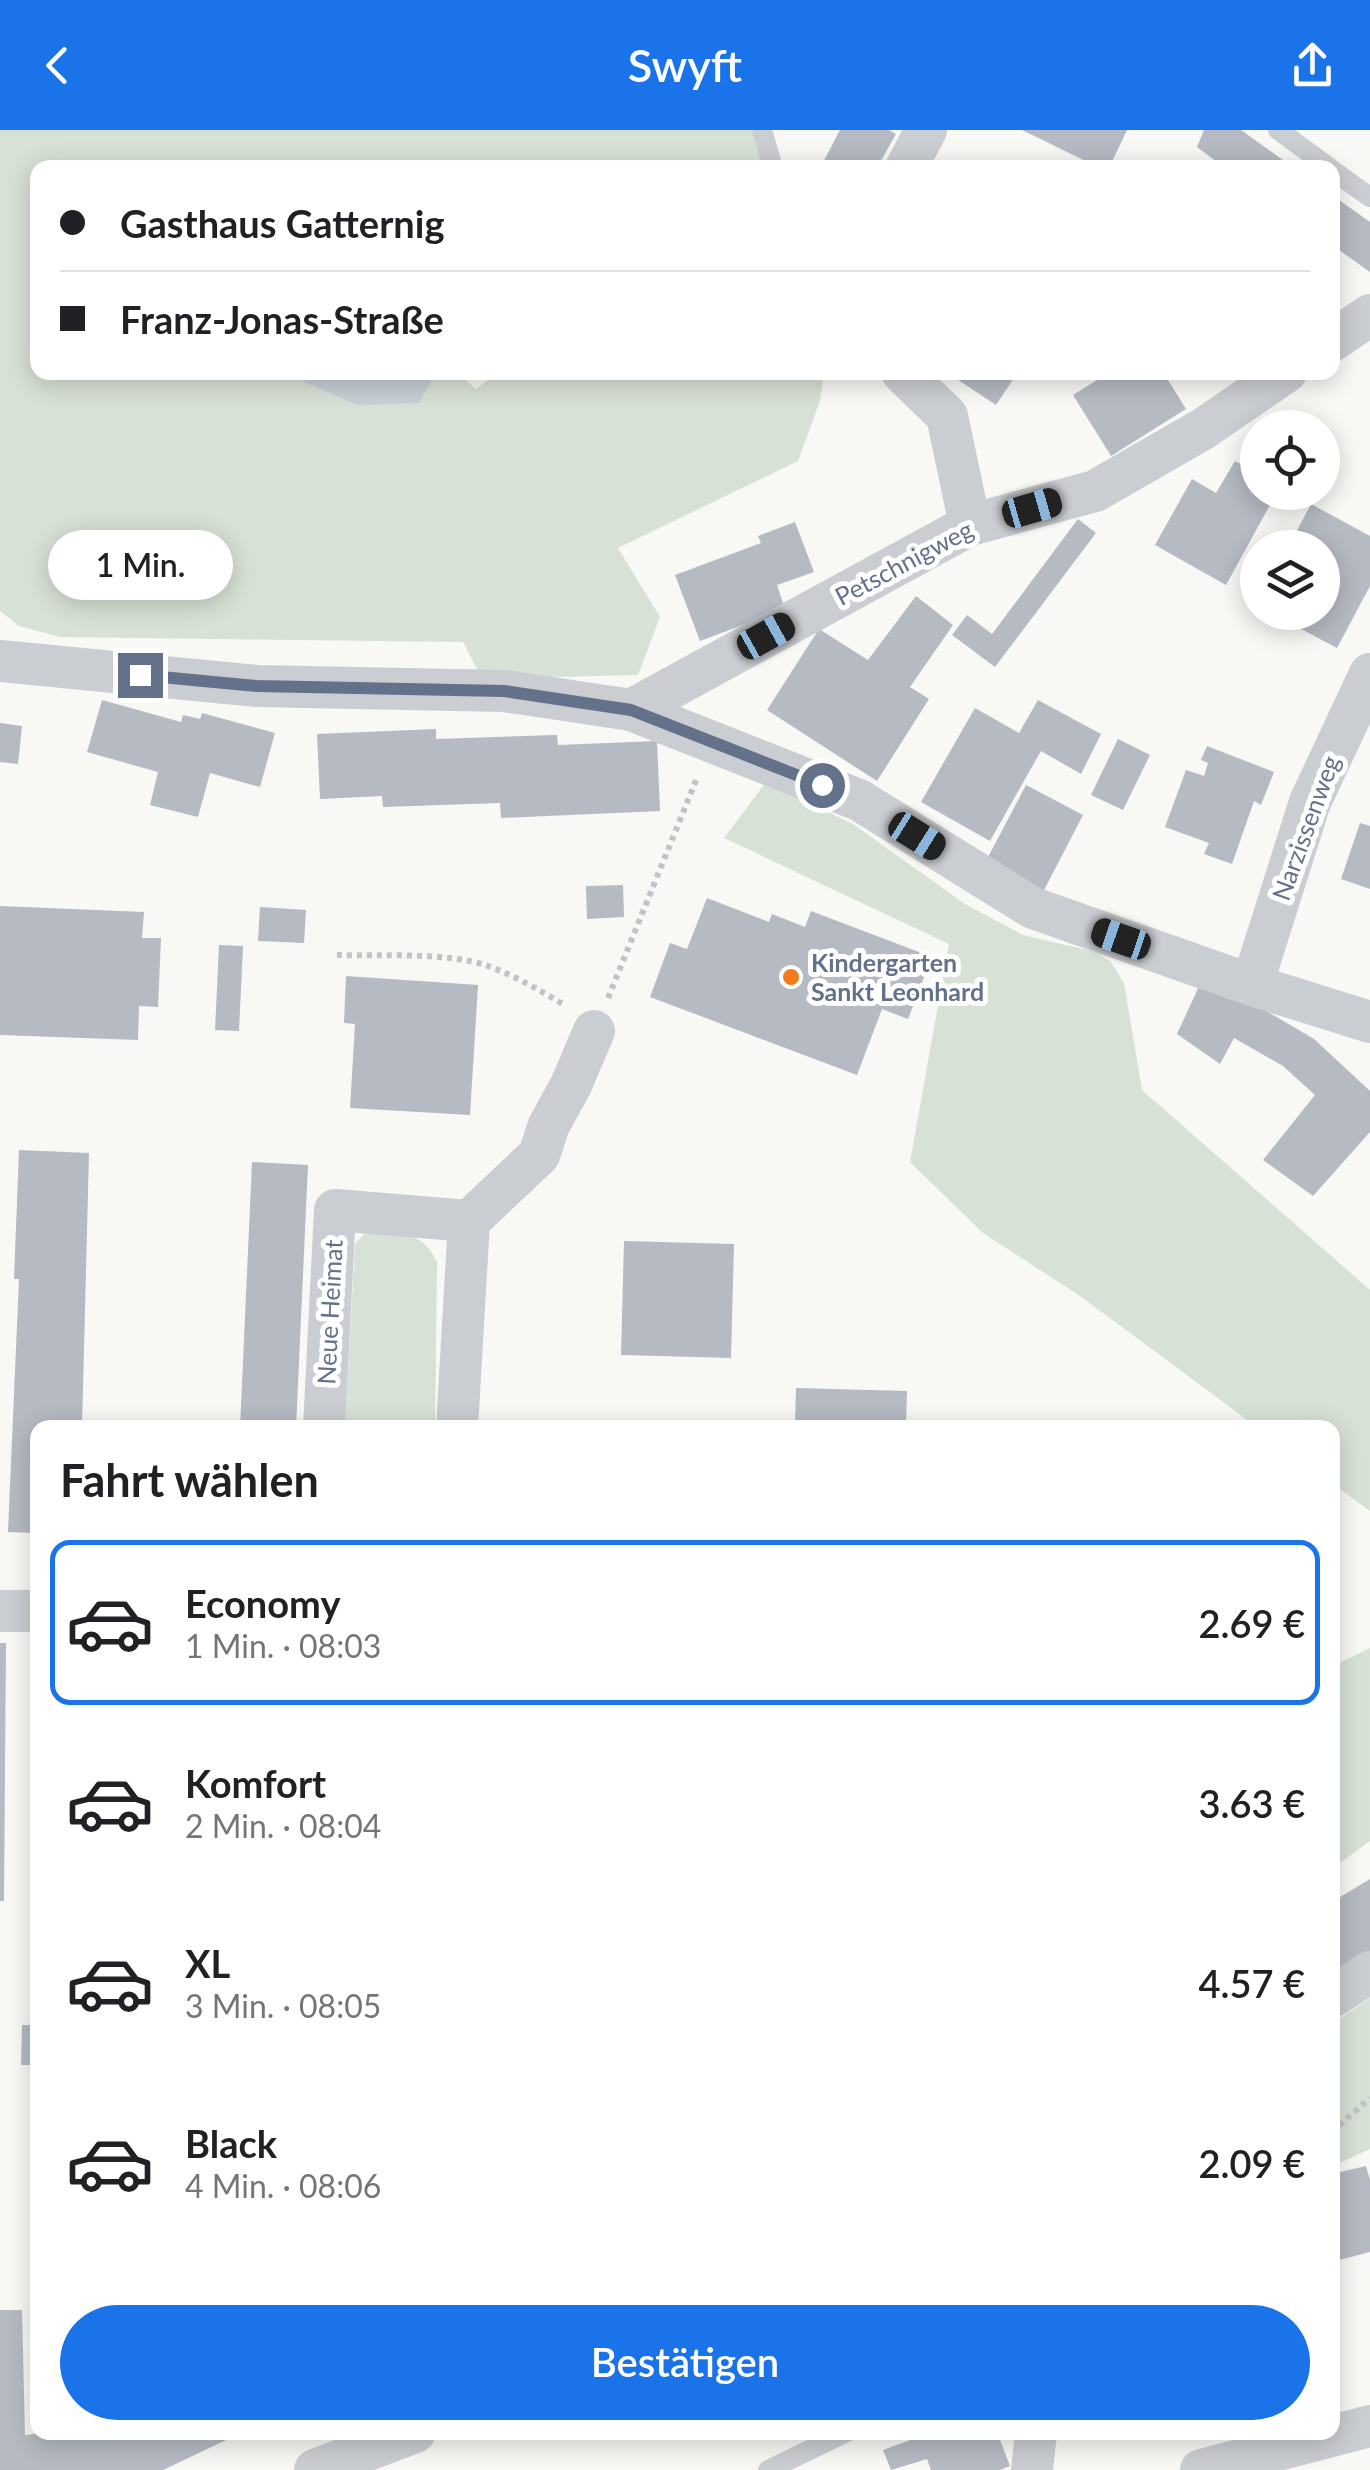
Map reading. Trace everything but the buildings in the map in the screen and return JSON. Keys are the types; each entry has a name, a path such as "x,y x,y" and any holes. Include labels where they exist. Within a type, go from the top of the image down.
{"street":[{"path":"910,160 926,130"},
{"path":"1340,336 1370,316"},
{"path":"910,380 946,416 970,525"},
{"name":"Petschnigweg","path":"631,710 970,525 1095,491 1204,429 1274,380"},
{"path":"8,652 257,686 504,691 631,710 858,800 1033,908 1370,1022"},
{"name":"Narzissenweg","path":"1252,985 1310,802 1370,674"},
{"path":"456,1420 468,1220 539,1155 549,1125 572,1085 594,1031"},
{"name":"Neue Heimat","path":"324,1420 335,1210 468,1220"},
{"path":"0,1610 30,1611"},
{"path":"1340,1992 1370,1972"},
{"path":"1340,2434 1370,2426"},
{"path":"315,2470 394,2440"},
{"path":"1032,2470 1035,2440"},
{"path":"1201,2470 1316,2440"}],"lane":[{"path":"762,130 771,160"},
{"path":"1278,130 1319,160"},
{"path":"1340,175 1370,197"},
{"path":"768,2470 830,2440"}],"path":[{"path":"338,955 421,956 484,964 531,984 569,1008 594,1031 713,740"},
{"path":"1340,2125 1370,2098"}],"shaded area":[{"path":"0,130 760,130 765,160 30,160 30,380 300,380 356,405 429,380 466,380 476,389 488,380 823,380 820,401 798,461 618,548 660,617 638,675 482,679 463,642 60,637 19,626 0,611"},
{"path":"300,380 431,380 419,403 356,405"},
{"path":"766,782 853,824 965,904 1023,935 1096,952 1111,962 1124,983 1142,1090 1370,1290 1370,1511 1340,1489 1340,1420 1248,1420 1080,1296 983,1233 910,1162 949,944 724,838"},
{"path":"365,1233 408,1235 424,1243 437,1262 435,1420 345,1420 355,1244"},
{"path":"1370,1648 1370,1841 1340,1863 1340,1663"},
{"path":"1370,1998 1370,2149 1340,2163 1340,2018"}],"place":[{"name":"Kindergarten Sankt Leonhard","path":"791,977"}],"route":[{"path":"140,675 257,686 504,691 631,710 822,785"}]}
